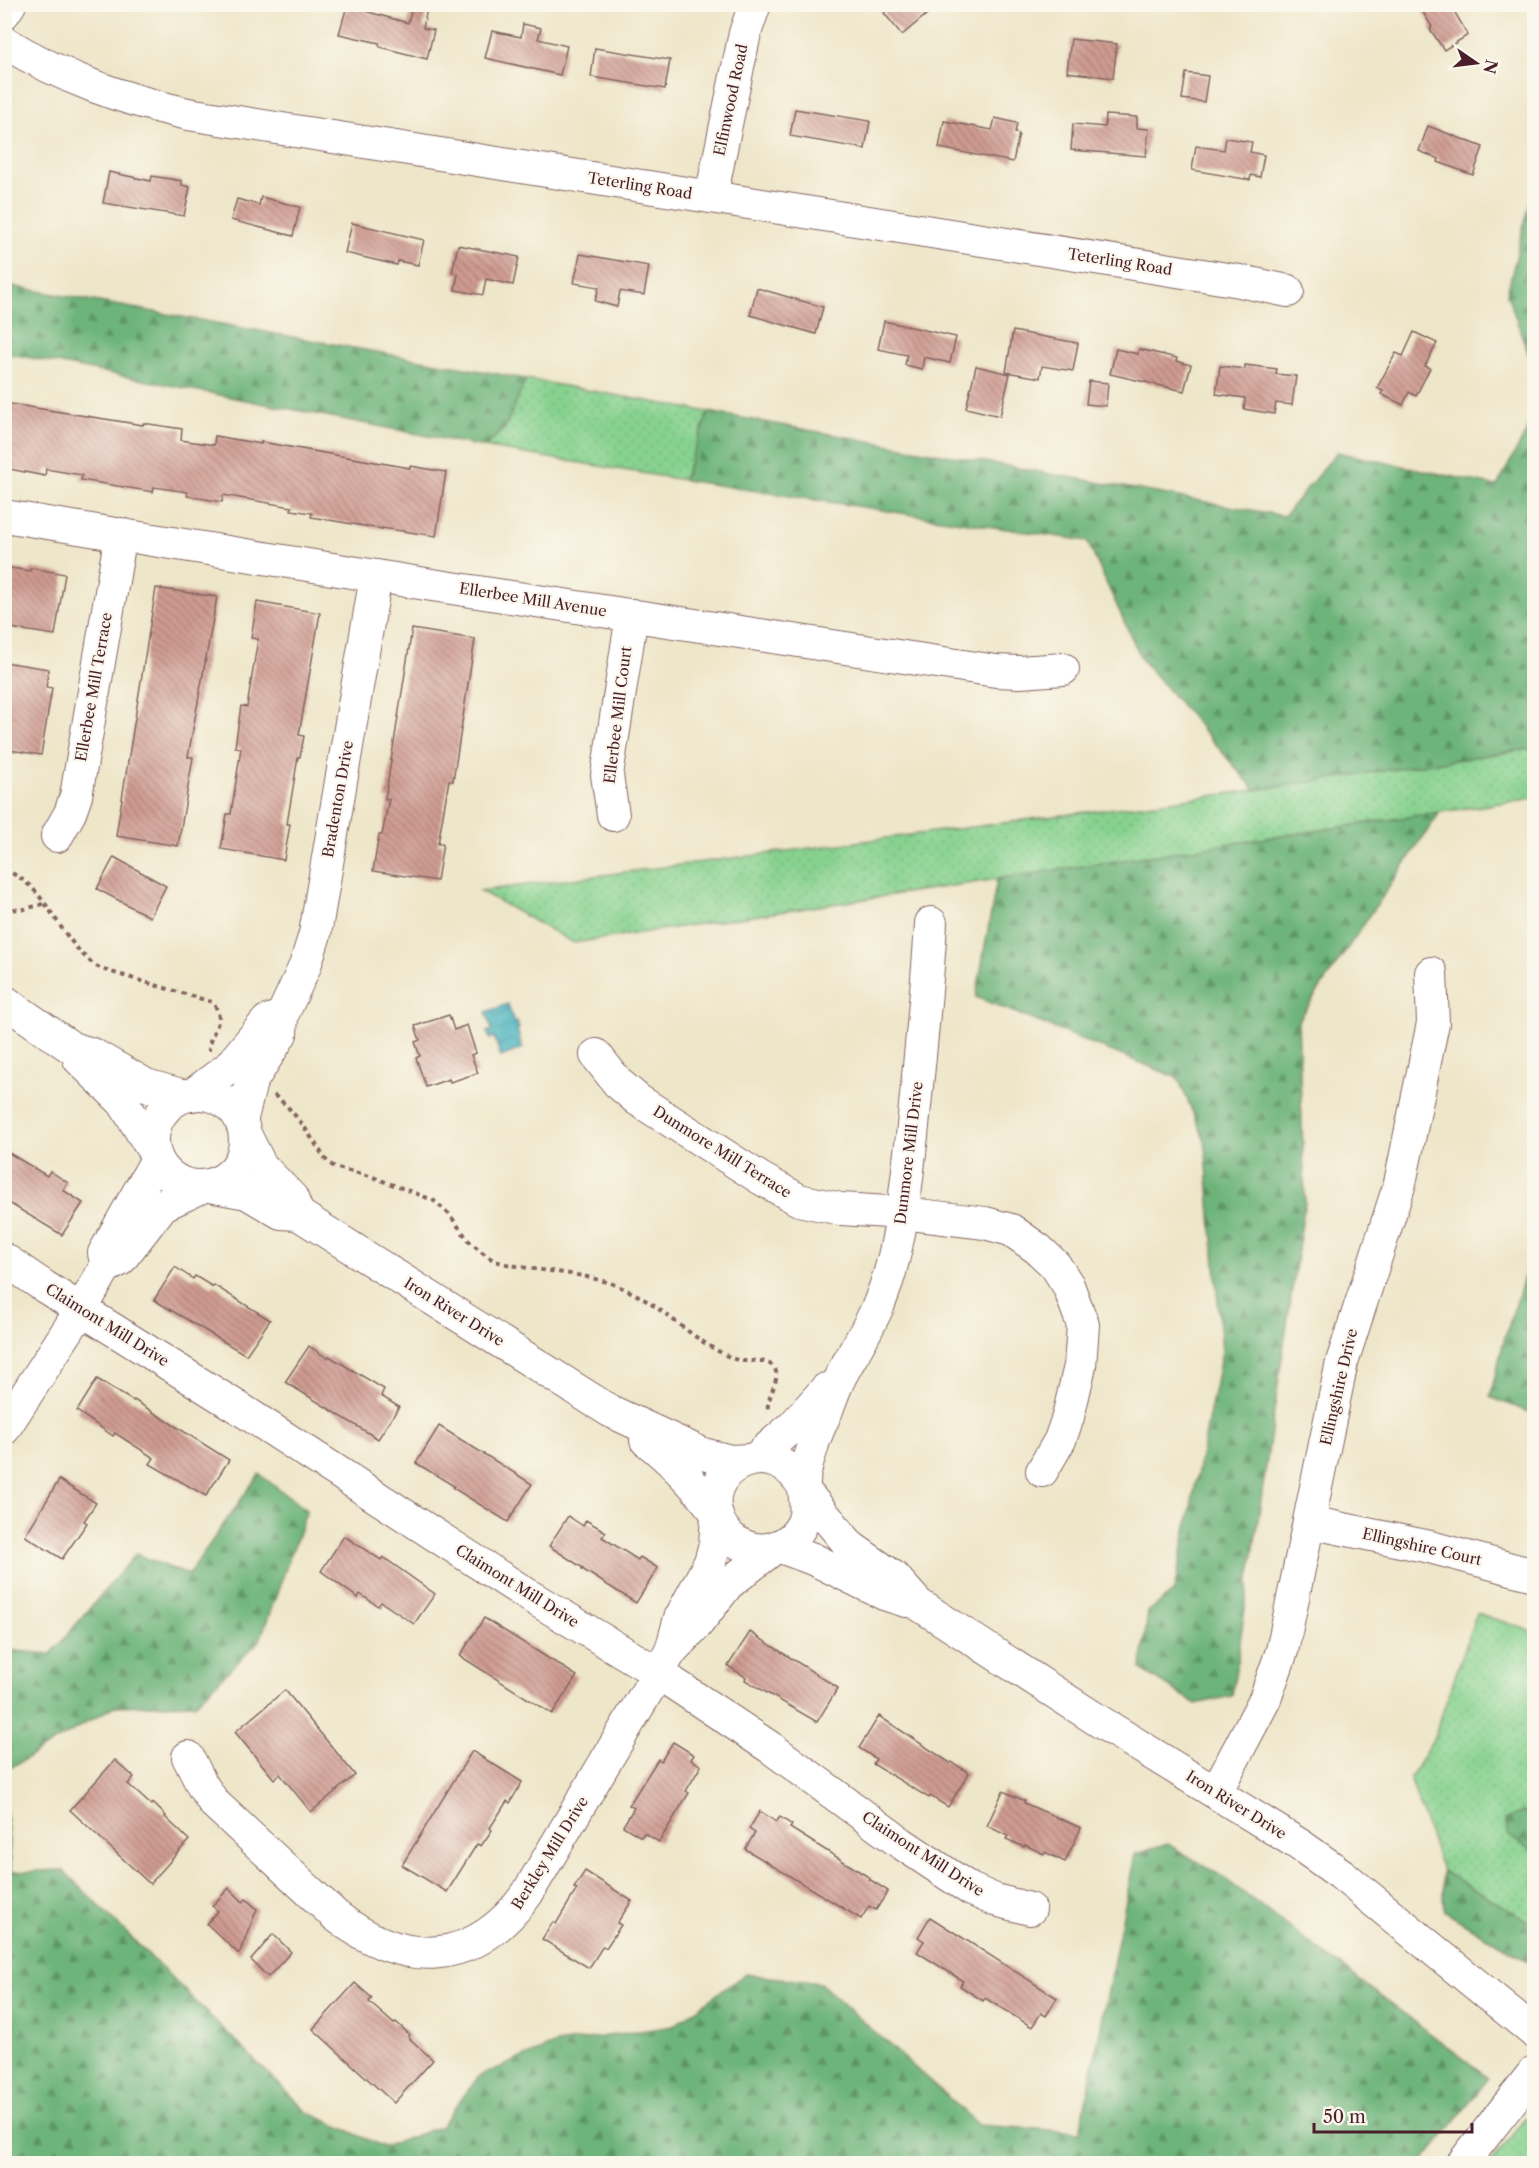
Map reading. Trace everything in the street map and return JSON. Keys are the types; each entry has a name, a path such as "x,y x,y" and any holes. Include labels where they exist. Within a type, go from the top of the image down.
{"street":[{"path":"4,13 10,4"},
{"name":"Elfinwood Road","path":"711,197 745,33 755,4"},
{"name":"Teterling Road","path":"4,42 41,64 89,86 137,102 188,114 1240,281 1288,291"},
{"name":"Ellerbee Mill Avenue","path":"4,516 376,576 996,671 1063,669"},
{"name":"Ellerbee Mill Terrace","path":"57,836 70,813 76,796 121,534"},
{"name":"Bradenton Drive","path":"243,1128 251,1083 281,1034 282,1016 294,992 315,934 376,576"},
{"name":"Ellerbee Mill Court","path":"613,815 608,775 632,615"},
{"name":"Dunmore Mill Drive","path":"805,1490 811,1448 843,1371 870,1323 892,1269 903,1213 927,988 931,923"},
{"name":"Ellingshire Drive","path":"1216,1792 1265,1699 1289,1624 1342,1362 1400,1183 1432,1023 1431,973"},
{"path":"4,1001 72,1048 92,1054 146,1085 188,1096 204,1094 216,1097 235,1111 243,1128 243,1157 230,1175 164,1205 120,1260 105,1268 81,1310 4,1429"},
{"path":"105,1268 104,1252 156,1155 153,1138 156,1124 163,1112 173,1102 188,1096 228,1068 267,1021 282,1016"},
{"path":"72,1048 82,1065 123,1102 171,1177 191,1186 206,1186"},
{"name":"Dunmore Mill Terrace","path":"596,1055 627,1092 782,1191 814,1204 841,1209 903,1213 985,1223 1011,1230 1038,1249 1055,1265 1068,1285 1083,1325 1083,1346 1065,1428 1041,1472"},
{"name":"Iron River Drive","path":"243,1128 261,1166 292,1198 298,1214"},
{"name":"Iron River Drive","path":"206,1186 247,1193 281,1213 298,1214 610,1411 668,1457 696,1486 717,1514"},
{"name":"Claimont Mill Drive","path":"4,1259 81,1310 243,1410 528,1595 664,1662 771,1748 901,1843 970,1889 996,1900 1030,1909"},
{"name":"Dunmore Mill Drive","path":"752,1459 793,1426 843,1371"},
{"name":"Iron River Drive","path":"610,1411 703,1454 731,1461 752,1459"},
{"path":"752,1459 767,1459 784,1465 798,1477 805,1490 807,1506 804,1519 794,1535 776,1547 761,1550 748,1548 736,1542 726,1533 717,1514 716,1496 727,1473 737,1465 752,1459"},
{"name":"Iron River Drive","path":"805,1490 851,1547 895,1578 918,1604 1099,1721 1300,1845 1341,1874 1534,2032"},
{"name":"Berkley Mill Drive","path":"188,1757 214,1803 354,1930 375,1942 396,1949 421,1952 450,1951 475,1942 494,1931 513,1914 527,1894 664,1662 681,1618 710,1562 715,1544 717,1514"},
{"name":"Ellingshire Court","path":"1310,1522 1430,1547 1534,1575"},
{"name":"Iron River Drive","path":"776,1547 821,1563 884,1594 918,1604"},
{"name":"Berkley Mill Drive","path":"664,1662 728,1584 776,1547"},
{"path":"1462,2163 1534,2072"}],"path":[{"path":"4,869 21,879 36,892 60,928 92,964 101,969 212,1002 219,1015 216,1029 209,1040 208,1050 215,1059"},
{"path":"4,908 21,910 43,904"},
{"path":"273,1094 303,1125 328,1163 433,1200 449,1214 474,1245 495,1261 605,1281 650,1301 723,1354 745,1361 765,1362 773,1366 776,1380 768,1398 769,1416"}],"green space":[{"path":"1534,182 1534,369 1507,294"},
{"path":"4,285 526,379 504,429 484,447 5,353"},
{"path":"526,379 709,412 683,480 484,447 504,429"},
{"path":"709,412 1284,516 1337,452 1497,486 1534,418 1534,748 1255,790 1142,660 1087,541 683,480"},
{"path":"1534,748 1534,798 574,943 480,891 1255,790"},
{"path":"1440,812 1298,1021 1305,1202 1232,1696 1196,1704 1141,1669 1148,1612 1174,1591 1222,1352 1205,1141 1178,1078 976,997 997,879"},
{"path":"1534,1247 1534,1414 1490,1397 1504,1340"},
{"path":"259,1474 307,1510 260,1640 195,1704 115,1706 5,1771 5,1650 51,1654 136,1554 188,1575"},
{"path":"1477,1613 1534,1632 1534,1965 1444,1911 1442,1871 1410,1778 1433,1740"},
{"path":"5,1802 12,1872 63,1870 307,2112 384,2147 441,2126 479,2076 556,2044 673,2026 745,1974 820,1983 979,2125 1080,2132 1135,1854 1168,1844 1220,1875 1489,2078 1422,2163 5,2163"},
{"path":"1523,1812 1534,1813 1534,1851 1509,1836 1504,1820"},
{"path":"1442,1871 1534,1924 1534,1965 1444,1911"},
{"path":"1534,2107 1534,2163 1490,2163"}],"water":[{"path":"508,1004 514,1023 517,1022 523,1048 501,1057 494,1037 490,1039 487,1032 492,1030 486,1012"}],"building":[{"path":"413,4 428,4 423,28 434,30 427,59 380,47 379,43 339,34 347,6 408,23"},
{"path":"894,4 939,4 902,35 884,13"},
{"path":"1418,4 1450,4 1468,35 1444,50 1430,29 1432,27"},
{"path":"523,24 541,28 538,39 567,46 560,75 485,58 492,31 521,37"},
{"path":"1071,39 1117,44 1113,78 1067,72"},
{"path":"595,48 670,60 665,89 591,77"},
{"path":"1186,73 1208,76 1204,102 1182,99"},
{"path":"795,109 870,121 865,149 790,136"},
{"path":"1106,115 1137,117 1137,128 1149,129 1146,156 1071,150 1073,124 1105,127"},
{"path":"995,118 1017,123 1015,133 1019,134 1013,162 939,148 944,121 992,130"},
{"path":"1428,126 1483,147 1473,175 1438,162 1439,159 1419,151"},
{"path":"1226,138 1252,142 1250,152 1264,155 1260,177 1251,175 1250,180 1192,170 1196,146 1224,150"},
{"path":"109,172 151,181 152,176 182,181 182,185 190,187 184,216 103,203"},
{"path":"261,197 300,207 293,236 231,220 237,199 259,205"},
{"path":"352,223 424,240 418,265 398,261 397,265 345,253"},
{"path":"458,245 519,257 513,285 486,279 483,295 455,290 458,274 452,273"},
{"path":"580,254 649,266 644,295 620,291 617,307 595,301 599,287 574,283"},
{"path":"757,288 823,307 816,334 750,315"},
{"path":"884,321 956,337 950,363 924,357 922,369 905,365 907,355 878,349"},
{"path":"1013,331 1078,343 1073,371 1042,366 1040,378 1006,372"},
{"path":"1414,332 1437,343 1425,366 1430,368 1416,396 1409,392 1403,405 1381,394 1383,391 1377,388 1396,353 1403,356"},
{"path":"1116,349 1138,354 1139,349 1177,358 1176,361 1191,365 1184,391 1110,374"},
{"path":"1245,365 1277,369 1276,374 1296,376 1292,405 1276,403 1274,414 1244,409 1245,398 1216,394 1220,366 1245,369"},
{"path":"976,366 1010,374 1000,416 966,408"},
{"path":"1089,381 1108,383 1106,406 1086,404"},
{"path":"4,403 182,429 181,440 214,445 215,436 446,472 436,536 311,517 312,513 291,510 292,507 223,495 222,502 187,496 188,492 154,487 153,492 81,480 82,475 46,469 45,476 4,468"},
{"path":"4,567 30,571 31,568 65,574 55,635 4,627"},
{"path":"156,588 217,597 188,757 193,757 178,846 116,836"},
{"path":"257,602 320,613 299,735 304,736 300,757 298,757 287,824 290,824 284,860 221,849 227,814 231,814 241,748 235,747 241,706 247,707 258,639 251,638"},
{"path":"412,629 475,639 453,781 449,780 438,844 443,844 437,881 373,871 379,835 382,835 389,799 385,799"},
{"path":"4,662 49,669 46,687 52,688 41,755 4,749"},
{"path":"114,857 166,886 150,917 97,889"},
{"path":"449,1015 454,1030 467,1025 476,1053 471,1055 478,1073 426,1087 416,1058 420,1056 415,1042 420,1040 415,1026"},
{"path":"4,1150 47,1176 50,1171 68,1183 63,1190 83,1203 62,1235 4,1200"},
{"path":"175,1267 193,1279 195,1276 213,1287 214,1285 270,1320 246,1355 154,1300"},
{"path":"309,1346 384,1389 381,1396 399,1407 378,1439 285,1382"},
{"path":"97,1379 229,1460 206,1496 150,1464 154,1458 115,1433 113,1436 77,1411"},
{"path":"439,1426 532,1484 508,1522 416,1463"},
{"path":"59,1480 96,1503 84,1521 87,1523 62,1559 25,1536"},
{"path":"568,1516 583,1526 586,1520 606,1532 602,1537 638,1560 640,1557 658,1568 636,1603 549,1546"},
{"path":"344,1536 381,1560 383,1557 435,1594 414,1624 381,1602 378,1606 360,1594 358,1598 321,1571"},
{"path":"484,1618 577,1676 552,1714 460,1656"},
{"path":"750,1632 838,1688 817,1722 745,1680 746,1677 728,1666"},
{"path":"285,1690 355,1775 311,1812 280,1774 274,1779 235,1732"},
{"path":"879,1716 969,1773 948,1807 873,1764 876,1759 859,1748"},
{"path":"673,1742 694,1755 691,1759 701,1766 686,1791 689,1793 659,1842 644,1833 641,1837 623,1826 634,1808 629,1805 658,1759 661,1761"},
{"path":"472,1751 522,1782 510,1803 507,1801 481,1846 477,1844 447,1892 402,1865"},
{"path":"115,1760 134,1777 128,1784 151,1805 153,1803 189,1840 150,1884 70,1810"},
{"path":"1003,1791 1025,1801 1024,1803 1081,1828 1065,1862 1045,1852 1044,1854 1006,1839 1008,1836 987,1826"},
{"path":"760,1811 776,1822 780,1817 792,1825 790,1828 888,1891 876,1910 869,1906 861,1919 745,1849 755,1833 749,1829"},
{"path":"585,1871 632,1901 617,1923 621,1925 606,1948 603,1946 589,1968 542,1939 553,1922 556,1924"},
{"path":"229,1888 243,1902 246,1899 257,1909 239,1954 207,1924 218,1911 212,1906"},
{"path":"930,1917 1057,1998 1046,2016 1041,2013 1032,2027 985,1998 983,2001 960,1986 963,1981 917,1952 924,1941 918,1937"},
{"path":"273,1934 291,1952 268,1977 251,1960"},
{"path":"355,1983 372,1998 369,2002 394,2024 396,2022 410,2035 408,2037 433,2060 394,2103 313,2029"}]}
